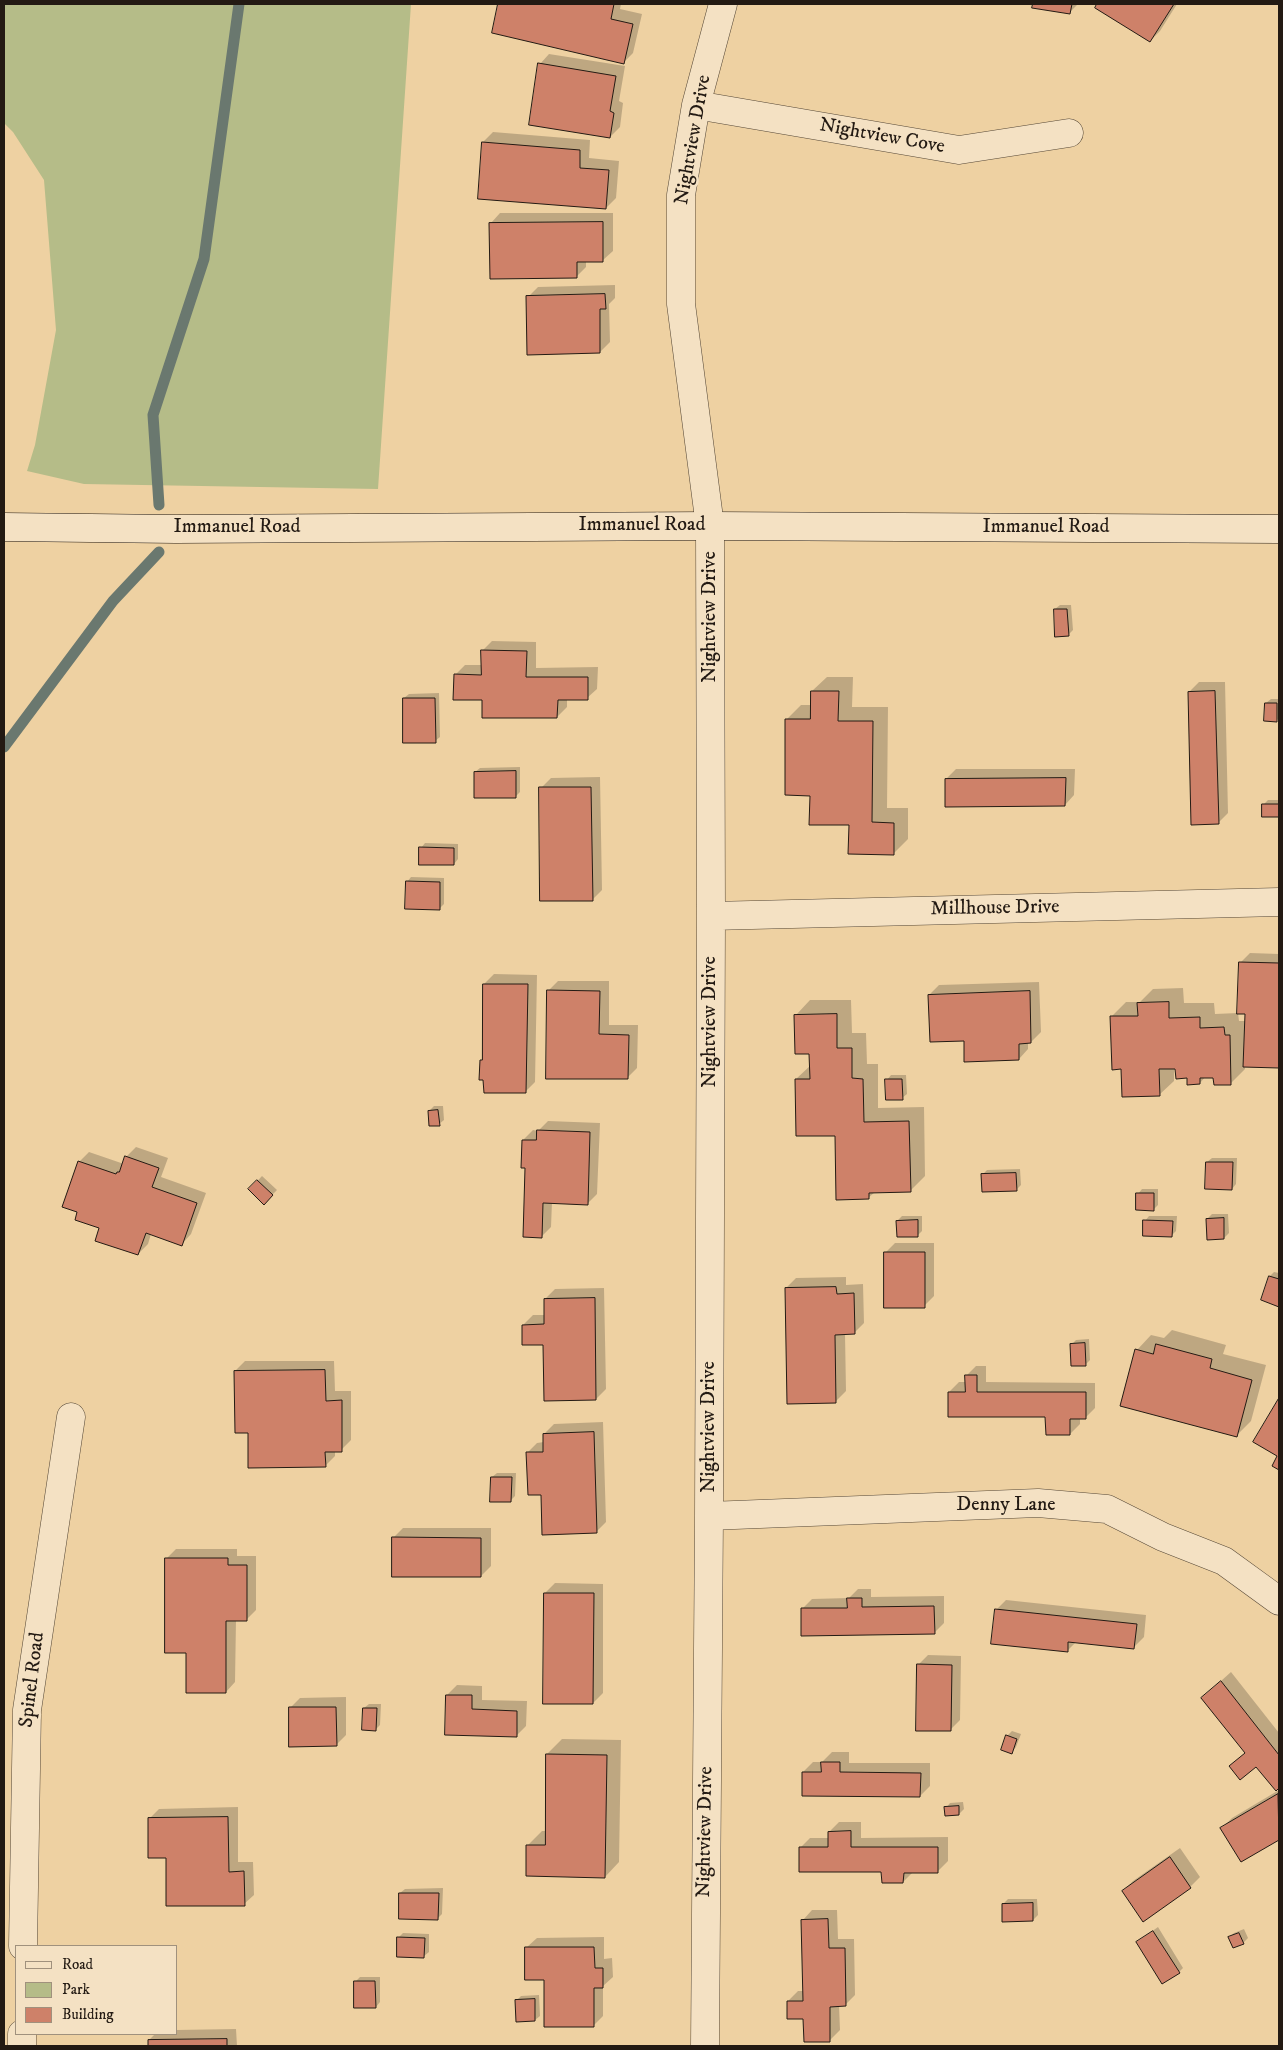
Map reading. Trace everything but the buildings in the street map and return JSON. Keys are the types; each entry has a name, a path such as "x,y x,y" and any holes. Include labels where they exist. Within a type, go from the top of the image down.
{"street":[{"name":"Nightview Drive","path":"704,2046 712,916 710,526 681,304 680,195 696,105 723,4"},
{"name":"Nightview Cove","path":"696,105 959,150 1069,133"},
{"name":"Immanuel Road","path":"4,527 710,526 1279,529"},
{"name":"Millhouse Drive","path":"712,916 1279,902"},
{"name":"Spinel Road","path":"23,1945 27,1710 71,1417"},
{"name":"Denny Lane","path":"709,1516 1038,1503 1106,1510 1163,1537 1224,1561 1279,1600"}],"green space":[{"path":"4,4 411,4 378,489 84,484 27,471 35,445 56,330 44,180 13,132 4,123"}],"waterway":[{"path":"159,505 153,415 204,259 239,4"},
{"path":"4,747 113,601 159,552"}]}
